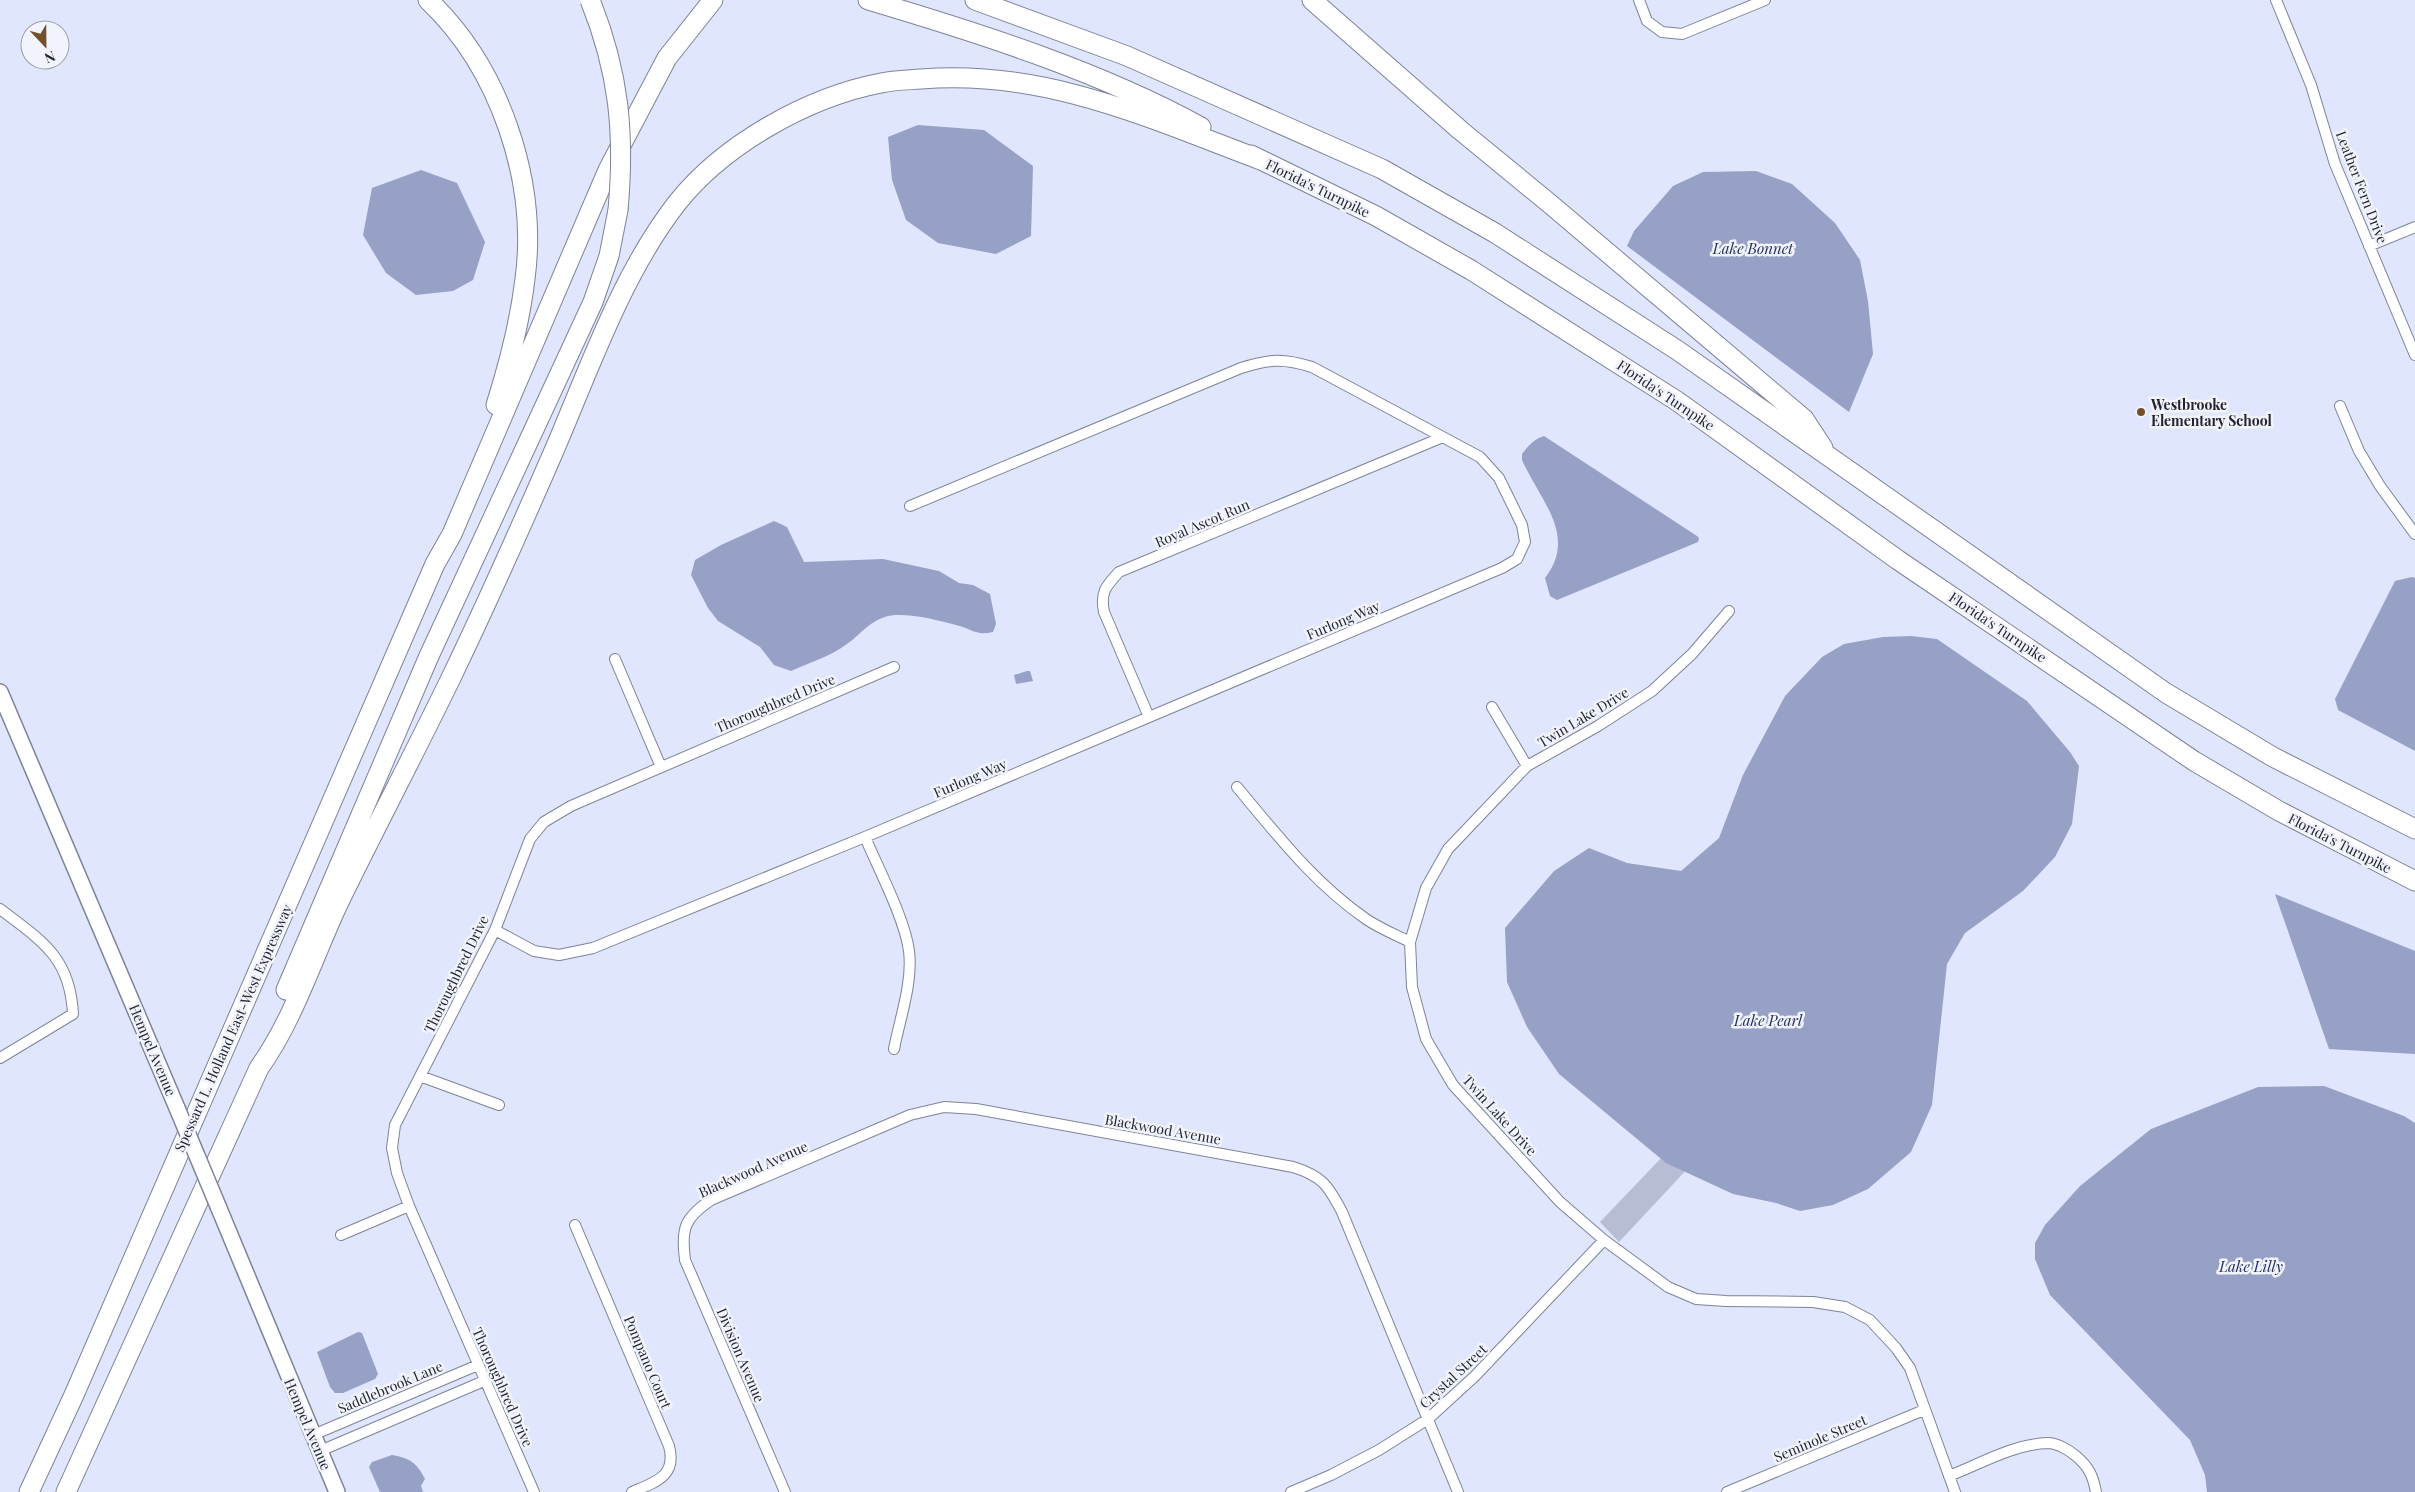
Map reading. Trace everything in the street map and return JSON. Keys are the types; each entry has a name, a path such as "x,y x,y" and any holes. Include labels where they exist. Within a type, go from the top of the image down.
{"highway":[{"path":"428,0 467,46 493,91 510,135 522,181 527,230 526,278 516,333 501,388 489,429 441,536 435,564"},
{"path":"259,1068 262,1046 429,656 593,302 609,256 618,210 622,167 620,124 614,75 601,29 590,0"},
{"name":"Florida's Turnpike","path":"868,0 930,18 1038,55 1164,106 1261,160 1376,216 1471,270 1677,400 1898,560 2194,760 2279,811 2415,881"},
{"path":"975,0 1128,56 1382,169 1495,233 1590,293 1824,452 2166,692 2273,757 2415,829"},
{"path":"1312,0 1460,130 1804,419 1824,452"},
{"path":"435,564 452,534 608,170 637,111 668,58 708,5"},
{"path":"66,1492 259,1068 275,1046 338,904 496,583 619,301 648,243 680,199 722,159 772,124 825,100 881,83 936,78 1003,79 1062,90 1121,107 1261,160"},
{"name":"Spessard L. Holland East-West Expressway","path":"29,1492 74,1395 435,564"}],"street":[{"path":"1639,0 1647,21 1662,32 1682,34 1765,0"},
{"name":"Leather Fern Drive","path":"2276,0 2311,85 2335,164 2415,355"},
{"path":"2369,246 2415,227"},
{"name":"Furlong Way","path":"495,930 534,951 558,955 593,948 865,837 1502,568 1517,559 1525,542 1522,525 1499,478 1480,457 1312,367 1289,360 1266,360 1241,368 910,506"},
{"path":"2340,406 2364,460 2380,486 2415,534"},
{"name":"Royal Ascot Run","path":"1149,717 1103,606 1102,599 1107,585 1119,572 1443,437"},
{"name":"Twin Lake Drive","path":"1729,611 1692,654 1652,690 1598,726 1527,766 1448,849 1426,888 1410,942 1412,987 1426,1039 1453,1086 1560,1202 1604,1240 1668,1287 1696,1299 1813,1302 1846,1307 1870,1320 1896,1348 1910,1368 1955,1492"},
{"path":"615,659 661,767"},
{"name":"Thoroughbred Drive","path":"534,1492 409,1206 397,1173 392,1148 395,1125 495,930 530,839 544,822 571,806 894,667"},
{"name":"Hempel Avenue","path":"0,692 177,1108 337,1492"},
{"path":"1492,707 1527,766"},
{"path":"1237,787 1299,862 1338,898 1367,920 1410,942"},
{"path":"865,837 904,930 909,951 908,978 894,1048"},
{"path":"0,909 41,941 65,970 72,994 73,1014 0,1058"},
{"path":"420,1076 499,1105"},
{"name":"Blackwood Avenue","path":"685,1225 696,1210 711,1200 910,1116 944,1107 976,1109 1293,1167 1313,1173 1330,1190 1342,1212 1458,1492"},
{"path":"341,1235 409,1206"},
{"name":"Pompano Court","path":"575,1225 669,1446 672,1458 668,1472 654,1483 632,1492"},
{"name":"Division Avenue","path":"685,1225 683,1241 685,1260 785,1492"},
{"name":"Crystal Street","path":"1291,1492 1331,1475 1379,1450 1428,1418 1475,1376 1604,1240"},
{"name":"Saddlebrook Lane","path":"313,1435 478,1365"},
{"path":"320,1451 484,1381"},
{"name":"Seminole Street","path":"1727,1492 1924,1410"},
{"path":"1949,1476 2021,1448 2050,1443 2070,1451 2085,1464 2093,1476 2096,1492"}],"shaded area":[{"path":"1686,1132 1704,1151 1619,1242 1600,1222"}],"water":[{"path":"918,125 984,130 1033,166 1031,236 996,254 938,243 906,220 892,180 888,137"},
{"path":"421,170 457,183 485,242 473,280 453,291 416,295 386,273 363,235 372,188"},
{"name":"Lake Bonnet","path":"1756,171 1792,184 1835,223 1860,260 1868,301 1873,354 1849,412 1627,246 1634,231 1673,186 1703,172"},
{"path":"1544,436 1697,536 1699,538 1698,542 1557,600 1550,596 1545,578 1554,562 1558,547 1557,533 1553,518 1522,460 1522,454 1529,445"},
{"path":"774,521 787,527 804,562 883,559 939,571 959,583 973,585 990,594 996,624 993,632 978,633 956,625 911,615 887,616 874,622 847,644 820,659 791,671 774,665 760,647 718,621 708,608 691,575 695,560 721,545"},
{"path":"2415,578 2415,751 2338,710 2335,699 2395,581"},
{"name":"Lake Pearl","path":"1911,636 1937,639 2027,701 2070,752 2079,766 2072,824 2055,857 2023,891 1965,933 1947,964 1932,1105 1911,1152 1868,1189 1833,1205 1800,1211 1776,1203 1733,1194 1666,1163 1559,1074 1527,1027 1507,982 1505,928 1554,871 1589,848 1627,863 1681,871 1719,838 1743,775 1785,696 1822,657 1844,644 1883,637"},
{"path":"1030,671 1033,681 1016,684 1014,675"},
{"path":"2275,894 2415,951 2415,1054 2329,1049"},
{"name":"Lake Lilly","path":"2324,1086 2404,1116 2415,1123 2415,1492 2207,1492 2205,1475 2190,1440 2050,1295 2035,1259 2035,1243 2045,1225 2080,1186 2151,1129 2258,1087"},
{"path":"358,1332 362,1333 378,1374 375,1379 343,1393 335,1393 330,1387 317,1352"},
{"path":"392,1455 412,1462 419,1469 425,1479 421,1486 423,1492 380,1492 369,1467 372,1462"}],"place":[{"name":"Westbrooke Elementary School","path":"2141,412"}]}
